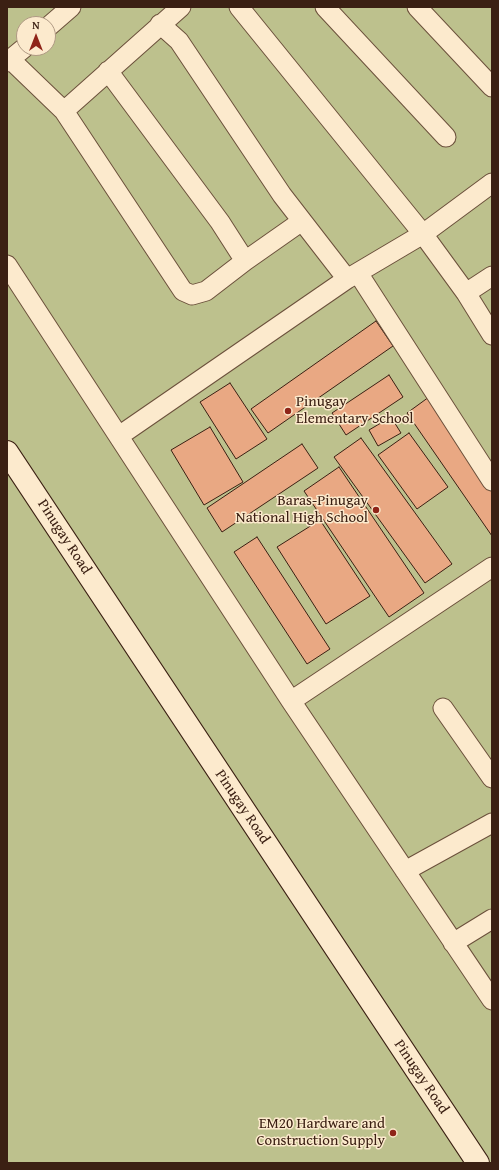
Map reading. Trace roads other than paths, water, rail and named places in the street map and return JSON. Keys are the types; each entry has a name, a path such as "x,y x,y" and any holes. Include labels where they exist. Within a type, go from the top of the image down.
{"street":[{"path":"56,20 71,7"},
{"path":"64,111 108,71 125,58 160,24 181,7"},
{"path":"239,7 423,234 466,293 492,335"},
{"path":"325,7 446,137"},
{"path":"417,7 492,88"},
{"path":"160,24 179,41 282,194 302,221 352,276 492,481"},
{"path":"14,56 64,111 184,291 192,295 206,291 245,261 302,221"},
{"path":"108,71 220,222 245,261"},
{"path":"119,436 352,276 423,234 492,183"},
{"path":"7,266 291,701 492,999"},
{"path":"466,293 492,276"},
{"name":"Pinugay Road","path":"7,452 478,1163"},
{"path":"291,701 492,566"},
{"path":"443,708 492,778"},
{"path":"405,871 492,823"},
{"path":"453,942 492,919"}],"place":[{"name":"Pinugay Elementary School","path":"288,411"},
{"name":"Baras-Pinugay National High School","path":"376,510"},
{"name":"EM20 Hardware and Construction Supply","path":"393,1133"}]}
